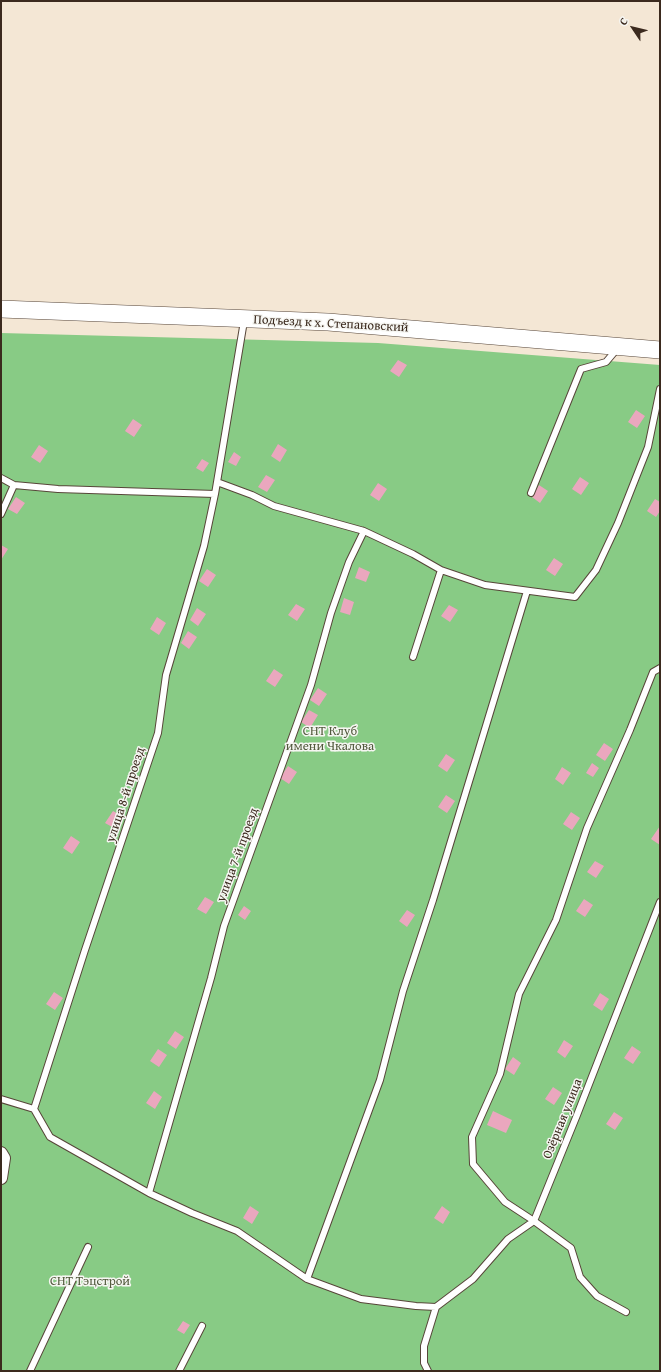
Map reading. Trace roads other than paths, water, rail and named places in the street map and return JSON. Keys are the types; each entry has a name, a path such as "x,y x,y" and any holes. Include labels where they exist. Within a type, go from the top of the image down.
{"street":[{"name":"Подъезд к х. Степановский","path":"1,309 328,322 660,350"},
{"path":"1,1153 4,1158 1,1178"}],"lane":[{"name":"улица 8-й проезд","path":"34,1109 85,950 158,733 166,675 204,546 215,494 244,319"},
{"path":"531,493 581,369 606,362 619,346"},
{"path":"217,482 252,495 274,506 364,531 413,554 441,570 485,585 575,597 596,570 618,523 648,447 660,389"},
{"path":"1,478 14,485 58,489 215,494"},
{"path":"1,514 14,485"},
{"name":"улица 7-й проезд","path":"149,1193 211,978 224,926 311,685 333,606 349,562 364,531"},
{"path":"413,658 441,570"},
{"path":"307,1279 380,1080 403,991 433,900 527,591"},
{"path":"626,1312 597,1296 580,1277 571,1248 534,1220 505,1202 473,1164 472,1137 500,1074 519,994 556,920 587,828 630,730 652,672 660,668"},
{"name":"Озёрная улица","path":"534,1220 577,1115 660,902"},
{"path":"1,1099 34,1109 50,1136 149,1193 192,1213 237,1231 307,1279 361,1299 436,1307"},
{"path":"428,1371 424,1363 424,1346 436,1307 473,1279 508,1239 534,1220"},
{"path":"30,1371 88,1247"},
{"path":"179,1371 202,1326"}],"park label":[{"name":"СНТ Клуб имени Чкалова","path":"330,740"},
{"name":"СНТ Тэцстрой","path":"90,1282"}]}
